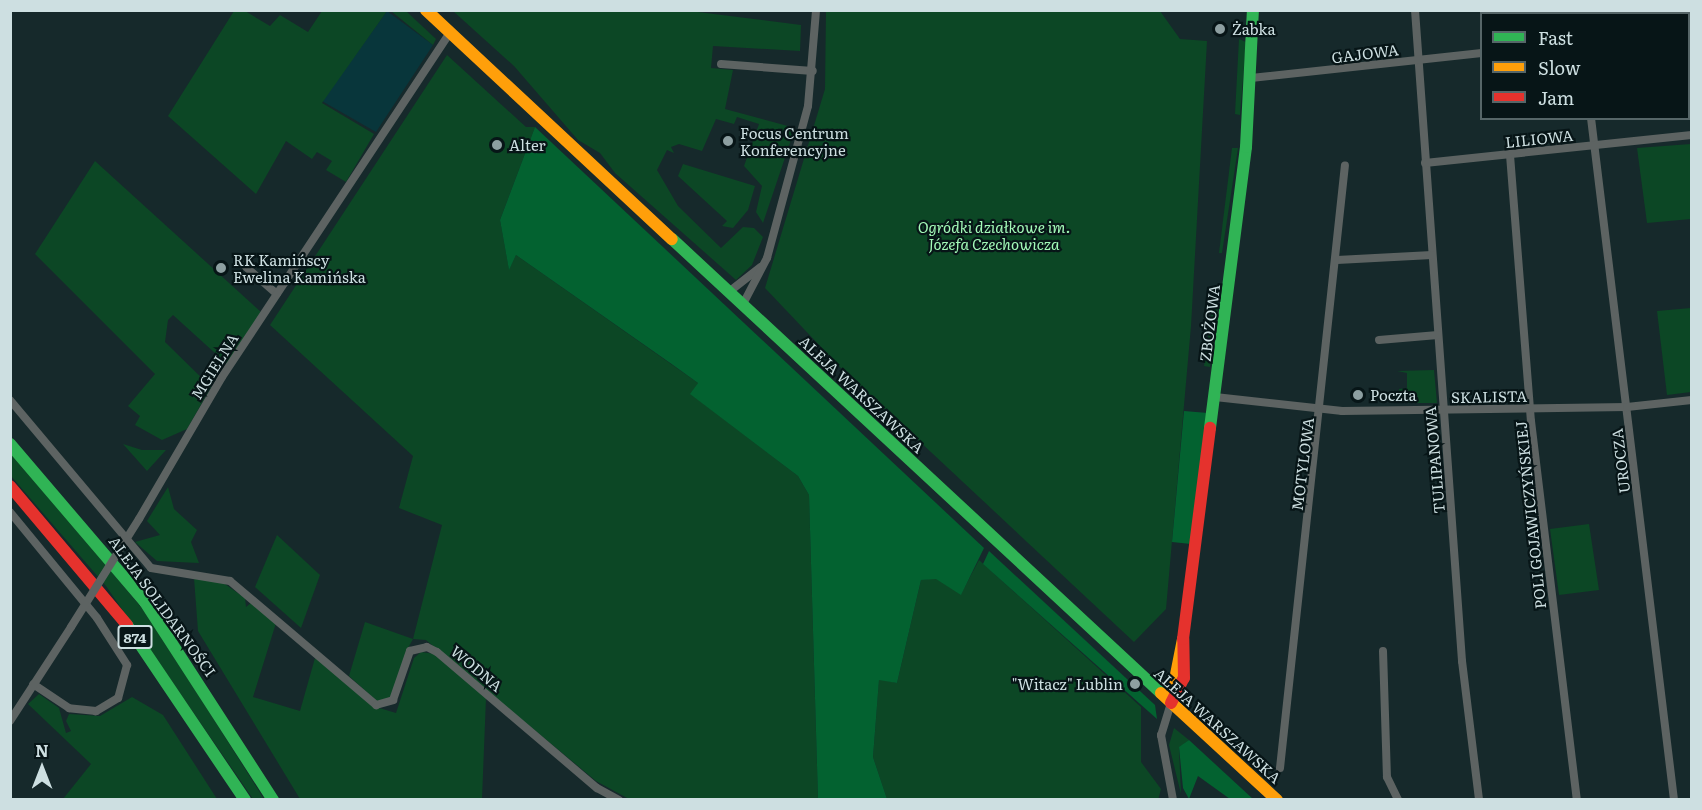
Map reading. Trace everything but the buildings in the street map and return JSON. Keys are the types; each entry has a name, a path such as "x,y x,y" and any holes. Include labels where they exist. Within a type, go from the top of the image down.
{"street":[{"name":"ALEJA WARSZAWSKA","path":"426,10 1277,800"},
{"path":"744,304 763,265 813,71 816,10"},
{"name":"ZBOŻOWA","path":"1171,702 1183,639 1215,397 1251,78 1253,10"},
{"name":"TULIPANOWA","path":"1415,10 1444,410 1479,800"},
{"name":"MGIELNA","path":"10,721 72,627 277,294 450,32"},
{"name":"GAJOWA","path":"1251,78 1480,53"},
{"path":"721,64 813,71"},
{"name":"UROCZA","path":"1591,120 1674,800"},
{"name":"LILIOWA","path":"1425,164 1692,135"},
{"name":"POLI GOJAWICZYŃSKIEJ","path":"1510,154 1533,409 1577,800"},
{"name":"MOTYLOWA","path":"1280,768 1322,411 1338,260 1345,165"},
{"path":"1338,260 1432,255"},
{"path":"730,291 763,265"},
{"path":"246,267 277,294"},
{"path":"1379,340 1438,335"},
{"name":"SKALISTA","path":"1215,397 1322,411 1626,407 1692,400"},
{"name":"WODNA","path":"10,400 144,563 167,574 216,574 254,601 376,705 393,700 410,651 427,647 437,652 597,788 619,800"},
{"name":"ALEJA SOLIDARNOŚCI","path":"10,444 146,602 273,800"},
{"name":"874","path":"10,486 127,625 245,800"},
{"path":"10,512 98,618 127,664 123,689 96,711 69,708 33,684"},
{"path":"1383,651 1388,786 1398,800"},
{"path":"1171,702 1161,735 1173,800"}],"shaded area":[{"path":"387,11 433,45 376,132 322,101"}],"green space":[{"path":"682,10 801,25 800,51 713,46 711,68 733,70 725,109 795,128 763,223 756,212 762,186 744,166 759,124 737,117 734,124 716,119 702,151 679,144 671,147 674,153 667,150 657,170 678,206 721,248 743,227 754,228 763,237 752,265 736,280 615,173 600,153 578,140 514,66 453,11"},
{"path":"234,11 245,11 270,26 280,15 308,32 322,11 387,11 322,103 374,134 346,182 326,170 332,161 317,152 312,159 286,141 256,194 168,116"},
{"path":"391,11 406,11 436,39 433,45"},
{"name":"Ogródki działkowe im. Józefa Czechowicza","path":"826,11 1160,11 1180,39 1207,41 1191,326 1166,609 1134,642 840,367 765,288 825,89"},
{"path":"1239,39 1246,42 1240,115 1235,114"},
{"path":"447,55 526,127 535,127 500,220 509,269 516,255 698,383 691,394 798,476 809,495 818,799 629,799 596,781 426,640 413,639 442,525 399,508 413,456 270,325"},
{"path":"535,127 984,548 961,595 936,579 921,580 897,683 879,680 873,757 887,799 818,799 809,495 798,476 690,394 698,383 673,365 516,255 509,270 500,220"},
{"path":"1691,144 1691,219 1647,223 1637,148"},
{"path":"1232,148 1238,148 1222,253 1219,253"},
{"path":"95,161 261,312 227,364 173,315 168,320 165,342 211,387 187,429 162,440 135,425 140,416 128,406 155,374 35,254"},
{"path":"683,164 755,186 748,210 733,228 722,226 727,221 678,176"},
{"path":"1215,290 1218,306 1210,367 1204,366"},
{"path":"1691,308 1691,392 1667,395 1657,311"},
{"path":"1434,370 1437,403 1400,403 1399,389 1407,388 1407,373 1397,371"},
{"path":"1184,411 1208,413 1191,544 1172,542"},
{"path":"123,444 142,450 166,450 147,471"},
{"path":"11,450 150,618 264,799 253,799 106,586 11,476"},
{"path":"168,487 174,509 197,530 191,542 199,563 157,561 135,542 160,535 147,521"},
{"path":"1589,524 1599,590 1559,595 1550,529"},
{"path":"277,535 320,575 301,628 255,587"},
{"path":"989,551 1155,705 1157,719 983,564"},
{"path":"979,560 1141,707 1141,762 1161,789 1158,800 887,799 873,757 879,679 897,683 921,580 936,578 961,594"},
{"path":"194,578 222,582 245,598 246,607 251,603 276,623 253,697 300,711 315,658 376,707 396,713 414,658 421,652 435,654 486,698 482,799 300,799 198,631"},
{"path":"365,622 413,639 408,648 394,697 379,703 349,676"},
{"path":"39,694 59,708 66,733 71,731 66,721 69,714 100,716 132,697 163,715 217,799 63,799 91,764 28,704"},
{"path":"1174,728 1189,740 1179,748 1181,794 1169,745"},
{"path":"1189,740 1253,799 1230,799 1198,776 1189,799 1183,788 1179,747"}],"traffic: fast":[{"path":"1210,428 1246,147 1253,10"},
{"path":"672,239 1161,693"},
{"path":"10,444 145,602 273,800"},
{"path":"127,625 245,800"}],"traffic: slow":[{"path":"426,10 672,239"},
{"path":"1172,695 1183,639"},
{"path":"1161,693 1277,800"}],"traffic: jam":[{"path":"1171,703 1184,678 1183,639 1210,428"},
{"path":"10,486 127,625"}],"place":[{"name":"Żabka","path":"1220,29"},
{"name":"Focus Centrum Konferencyjne","path":"728,141"},
{"name":"Alter","path":"497,145"},
{"name":"RK Kamińscy Ewelina Kamińska","path":"221,268"},
{"name":"Poczta","path":"1358,395"},
{"name":"\"Witacz\" Lublin","path":"1135,684"}]}
